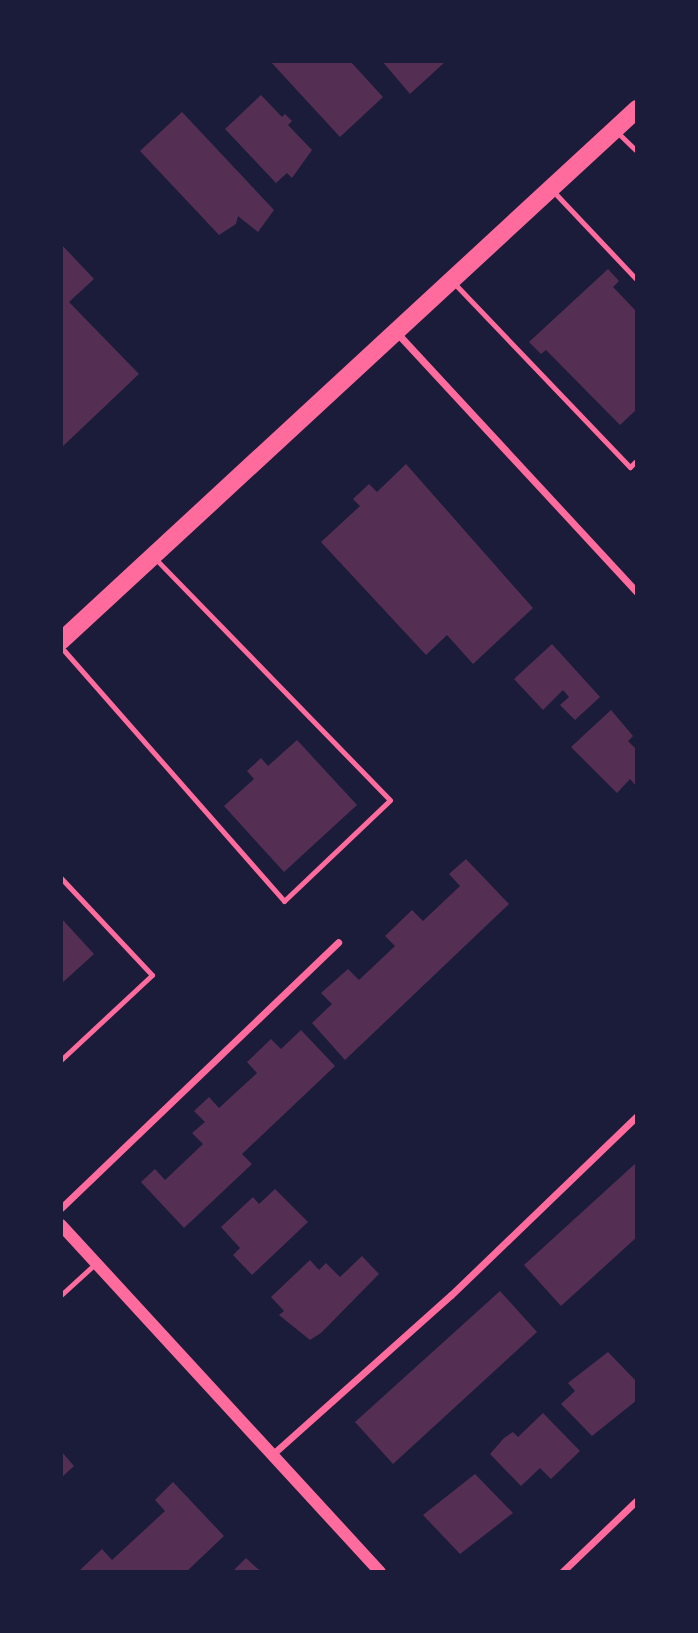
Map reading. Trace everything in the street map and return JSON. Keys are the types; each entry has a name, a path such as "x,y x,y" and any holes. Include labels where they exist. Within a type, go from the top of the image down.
{"main road":[{"path":"61,641 453,282 637,109"}],"street":[{"path":"397,332 637,592"},
{"path":"61,1208 338,942"},
{"path":"274,1453 450,1295 637,1116"},
{"path":"61,1225 274,1453 380,1572"},
{"path":"562,1572 637,1500"}],"lane":[{"path":"615,130 637,151"},
{"path":"552,190 637,280"},
{"path":"453,282 630,467 637,460"},
{"path":"61,647 284,901 390,800 154,557"},
{"path":"61,878 152,975 61,1060"},
{"path":"61,1296 97,1262"}],"building":[{"path":"270,61 350,61 383,97 340,137"},
{"path":"382,61 446,61 410,94"},
{"path":"261,95 282,117 285,114 292,121 288,125 312,150 292,178 287,173 276,183 225,129"},
{"path":"182,112 274,210 258,232 238,216 236,224 219,235 140,151"},
{"path":"61,244 94,279 69,302 139,374 61,448"},
{"path":"608,269 619,281 613,287 637,312 637,409 620,425 546,350 541,354 529,342"},
{"path":"406,464 533,608 473,664 447,635 426,655 321,542 360,506 353,499 369,484 377,492"},
{"path":"552,644 600,697 575,720 560,705 569,697 563,690 543,710 514,679"},
{"path":"611,710 633,736 628,741 637,750 637,787 630,779 617,793 571,747"},
{"path":"297,740 357,805 284,872 224,806 254,779 247,771 261,758 268,766"},
{"path":"466,859 509,904 345,1060 312,1023 332,1004 321,993 348,969 359,980 395,946 385,936 412,910 423,921 460,886 449,874"},
{"path":"61,918 94,954 61,984"},
{"path":"301,1030 335,1066 242,1154 252,1164 184,1228 141,1182 155,1169 165,1180 203,1144 192,1133 205,1122 194,1111 209,1097 219,1108 257,1073 247,1062 271,1039 281,1049"},
{"path":"637,1162 637,1237 561,1306 524,1265"},
{"path":"275,1189 308,1222 252,1275 233,1255 240,1248 221,1227 253,1197 259,1204"},
{"path":"362,1256 379,1274 321,1333 310,1340 279,1315 284,1311 271,1297 310,1260 319,1270 326,1263 340,1277"},
{"path":"500,1291 537,1332 393,1464 355,1422"},
{"path":"608,1352 637,1382 637,1400 592,1436 561,1404 575,1391 568,1383"},
{"path":"543,1413 580,1451 551,1479 540,1468 521,1486 490,1454 504,1438 513,1432 518,1437"},
{"path":"61,1451 74,1466 61,1478"},
{"path":"475,1474 513,1513 460,1554 423,1515"},
{"path":"173,1482 224,1536 186,1572 78,1572 102,1549 112,1560 165,1511 155,1500"},
{"path":"246,1558 258,1569 265,1572 232,1572"}]}
